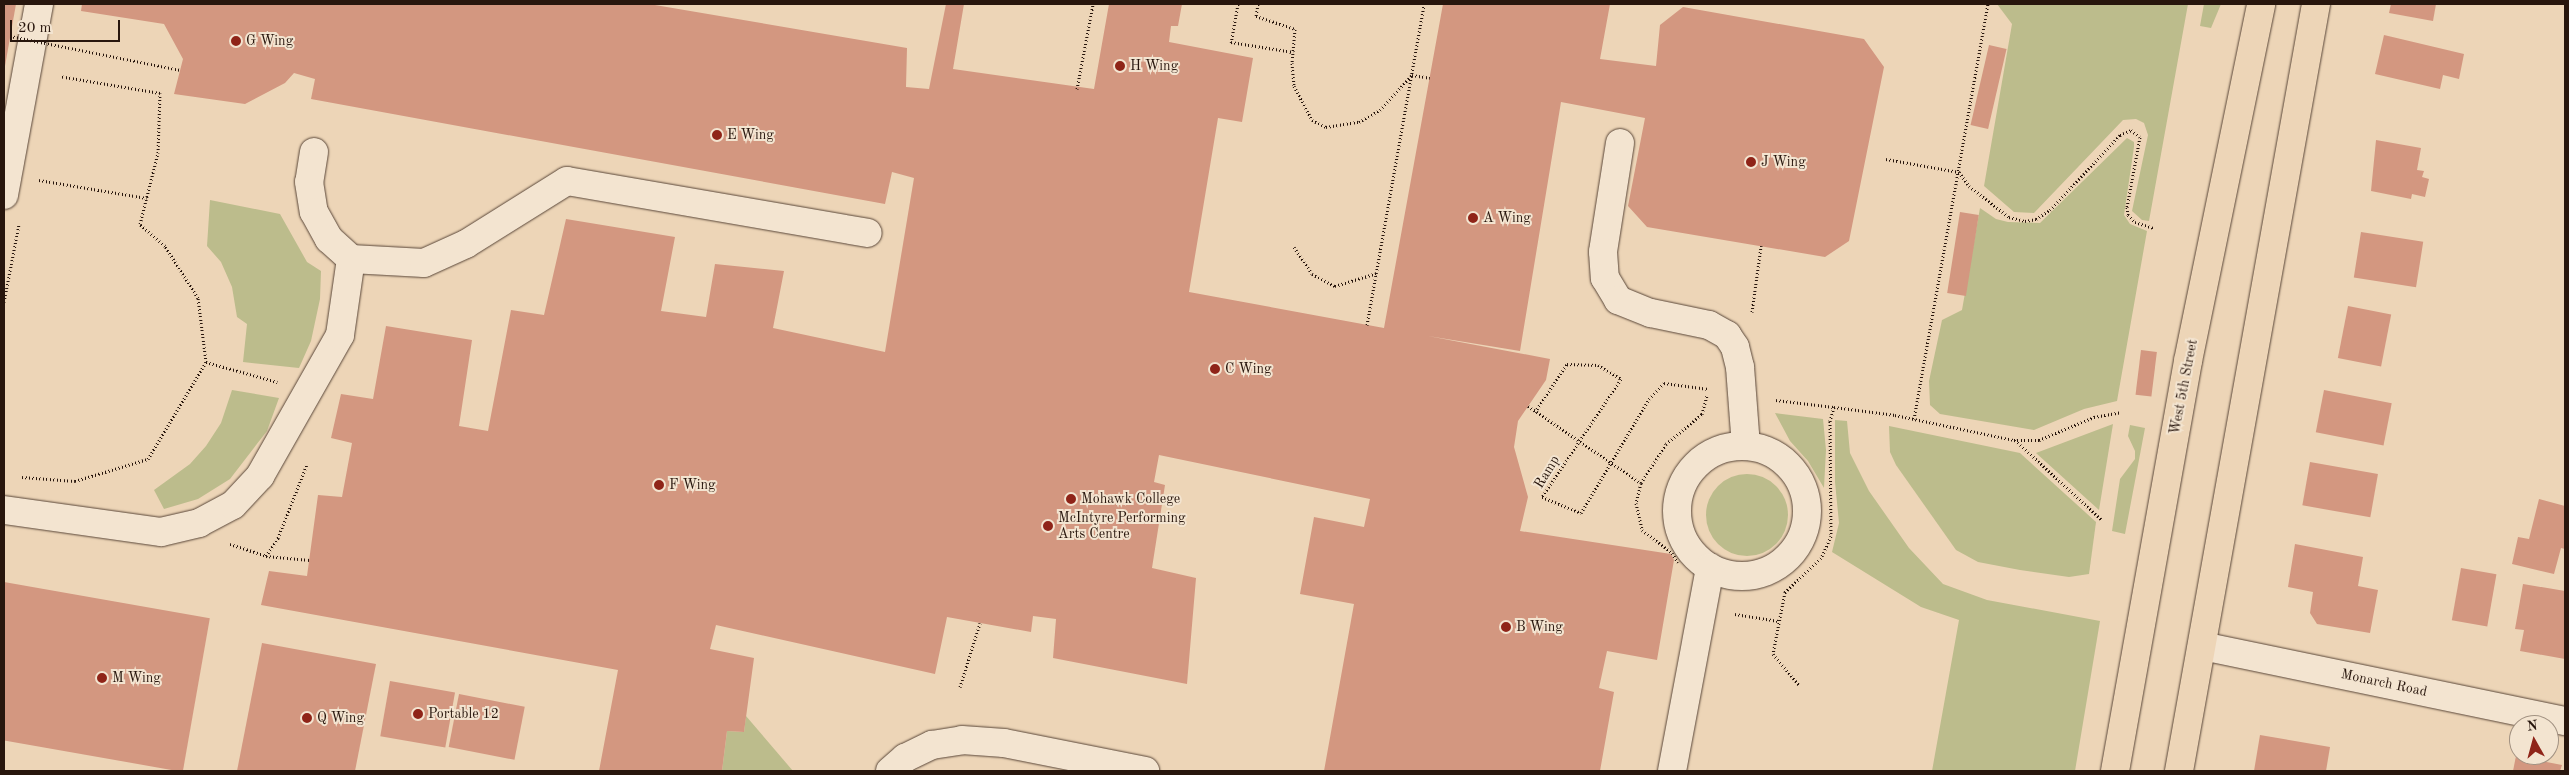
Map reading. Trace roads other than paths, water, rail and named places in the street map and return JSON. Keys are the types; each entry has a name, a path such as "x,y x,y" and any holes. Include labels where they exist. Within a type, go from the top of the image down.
{"main road":[{"name":"West 5th Street","path":"2115,771 2188,361 2261,4"},
{"path":"2179,771 2316,4"}],"street":[{"path":"4,196 39,4"},
{"path":"1620,143 1603,252 1605,278 1618,300 1651,313 1709,325 1727,335 1735,347 1740,367 1746,446"},
{"path":"314,152 309,182 314,212 329,239 351,259 424,263 466,244 567,181 868,233"},
{"path":"4,510 161,532 199,523 233,504 260,476 340,335 351,259"},
{"path":"1746,446 1774,454 1792,468 1804,488 1808,510 1804,533 1793,552 1776,567 1762,572 1732,575 1710,568 1693,554 1681,534 1677,512 1681,490 1692,470 1709,455 1730,447 1746,446"},
{"path":"1672,771 1710,568"},
{"name":"Monarch Road","path":"2202,646 2565,721"},
{"path":"890,771 905,758 932,745 962,740 1004,743 1145,771"}],"place":[{"name":"G Wing","path":"236,41"},
{"name":"H Wing","path":"1120,66"},
{"name":"E Wing","path":"717,135"},
{"name":"J Wing","path":"1751,162"},
{"name":"A Wing","path":"1473,218"},
{"name":"C Wing","path":"1215,369"},
{"name":"F Wing","path":"659,485"},
{"name":"Mohawk College","path":"1071,499"},
{"name":"McIntyre Performing Arts Centre","path":"1048,526"},
{"name":"B Wing","path":"1506,627"},
{"name":"M Wing","path":"102,678"},
{"name":"Portable 12","path":"418,714"},
{"name":"Q Wing","path":"307,718"}]}
